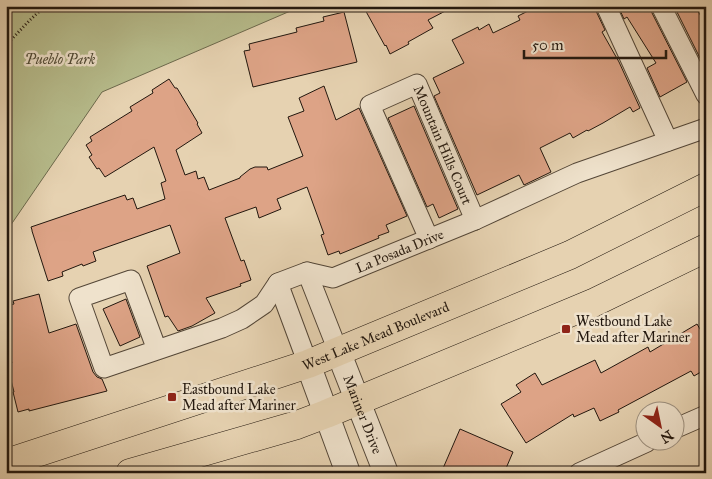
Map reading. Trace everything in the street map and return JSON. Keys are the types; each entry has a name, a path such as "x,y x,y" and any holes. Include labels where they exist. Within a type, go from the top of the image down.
{"main road":[{"name":"West Lake Mead Boulevard","path":"6,463 308,364 570,255 706,187"},
{"path":"130,473 297,425 326,414 593,304 706,248"}],"street":[{"path":"606,6 668,141"},
{"path":"661,6 706,95"},
{"name":"Mountain Hills Court","path":"429,239 370,105 417,84 475,220"},
{"name":"La Posada Drive","path":"307,272 333,278 475,220 576,173 706,128"},
{"path":"157,350 130,280 79,298 104,368 222,328 242,319 264,304 278,283 307,272"},
{"name":"Mariner Drive","path":"307,272 386,473"},
{"path":"278,283 348,473"},
{"path":"684,425 706,415"},
{"path":"579,473 634,448"}],"path":[{"path":"6,44 45,6"}],"green space":[{"name":"Pueblo Park","path":"6,6 302,6 102,92 6,232"}],"building":[{"path":"363,6 455,6 428,20 433,28 390,54"},
{"path":"526,6 595,6 605,30 602,32 619,62 640,108 633,112 630,107 573,138 570,133 540,148 551,172 524,185 519,175 477,195 434,96 440,93 433,78 464,63 452,40 478,27 479,30 489,24 493,33 520,20 518,16 528,11"},
{"path":"618,6 650,6 687,82 660,97 647,68 656,63 627,17 624,19"},
{"path":"674,6 695,6 706,25 706,70"},
{"path":"344,12 357,62 253,87 244,51 250,50 249,44 297,32 296,28 324,21 323,17"},
{"path":"169,79 177,88 202,133 176,150 185,175 196,171 198,179 204,177 209,190 240,178 255,167 267,167 268,170 303,156 288,117 304,111 299,98 324,86 336,120 359,108 407,216 386,225 389,232 378,236 379,238 340,254 339,251 328,255 321,235 324,234 307,187 277,199 281,209 259,218 256,207 225,218 241,261 244,260 251,280 240,284 241,286 206,298 215,313 192,326 178,331 168,316 165,317 147,266 180,253 170,225 93,252 96,261 62,272 63,276 48,281 31,227 125,195 127,200 133,198 137,209 165,199 161,183 166,181 154,147 105,177 89,157 92,155 86,145 92,141 90,137 132,111 130,107 153,93 152,90"},
{"path":"414,106 458,209 439,218 433,204 427,207 388,118"},
{"path":"39,294 49,333 76,324 93,372 102,379 107,391 29,411 29,409 18,412 7,364 12,363 6,342 6,306 14,304 13,301"},
{"path":"126,299 140,337 120,346 103,309"},
{"path":"697,324 706,339 706,369 694,376 691,371 600,421 594,408 574,417 573,414 526,443 501,404 521,392 516,385 535,373 542,385 595,360 601,373 648,347 650,352"},
{"path":"460,429 513,452 504,473 441,473"}],"place":[{"name":"Westbound Lake Mead after Mariner","path":"566,329"},
{"name":"Eastbound Lake Mead after Mariner","path":"172,397"}]}
